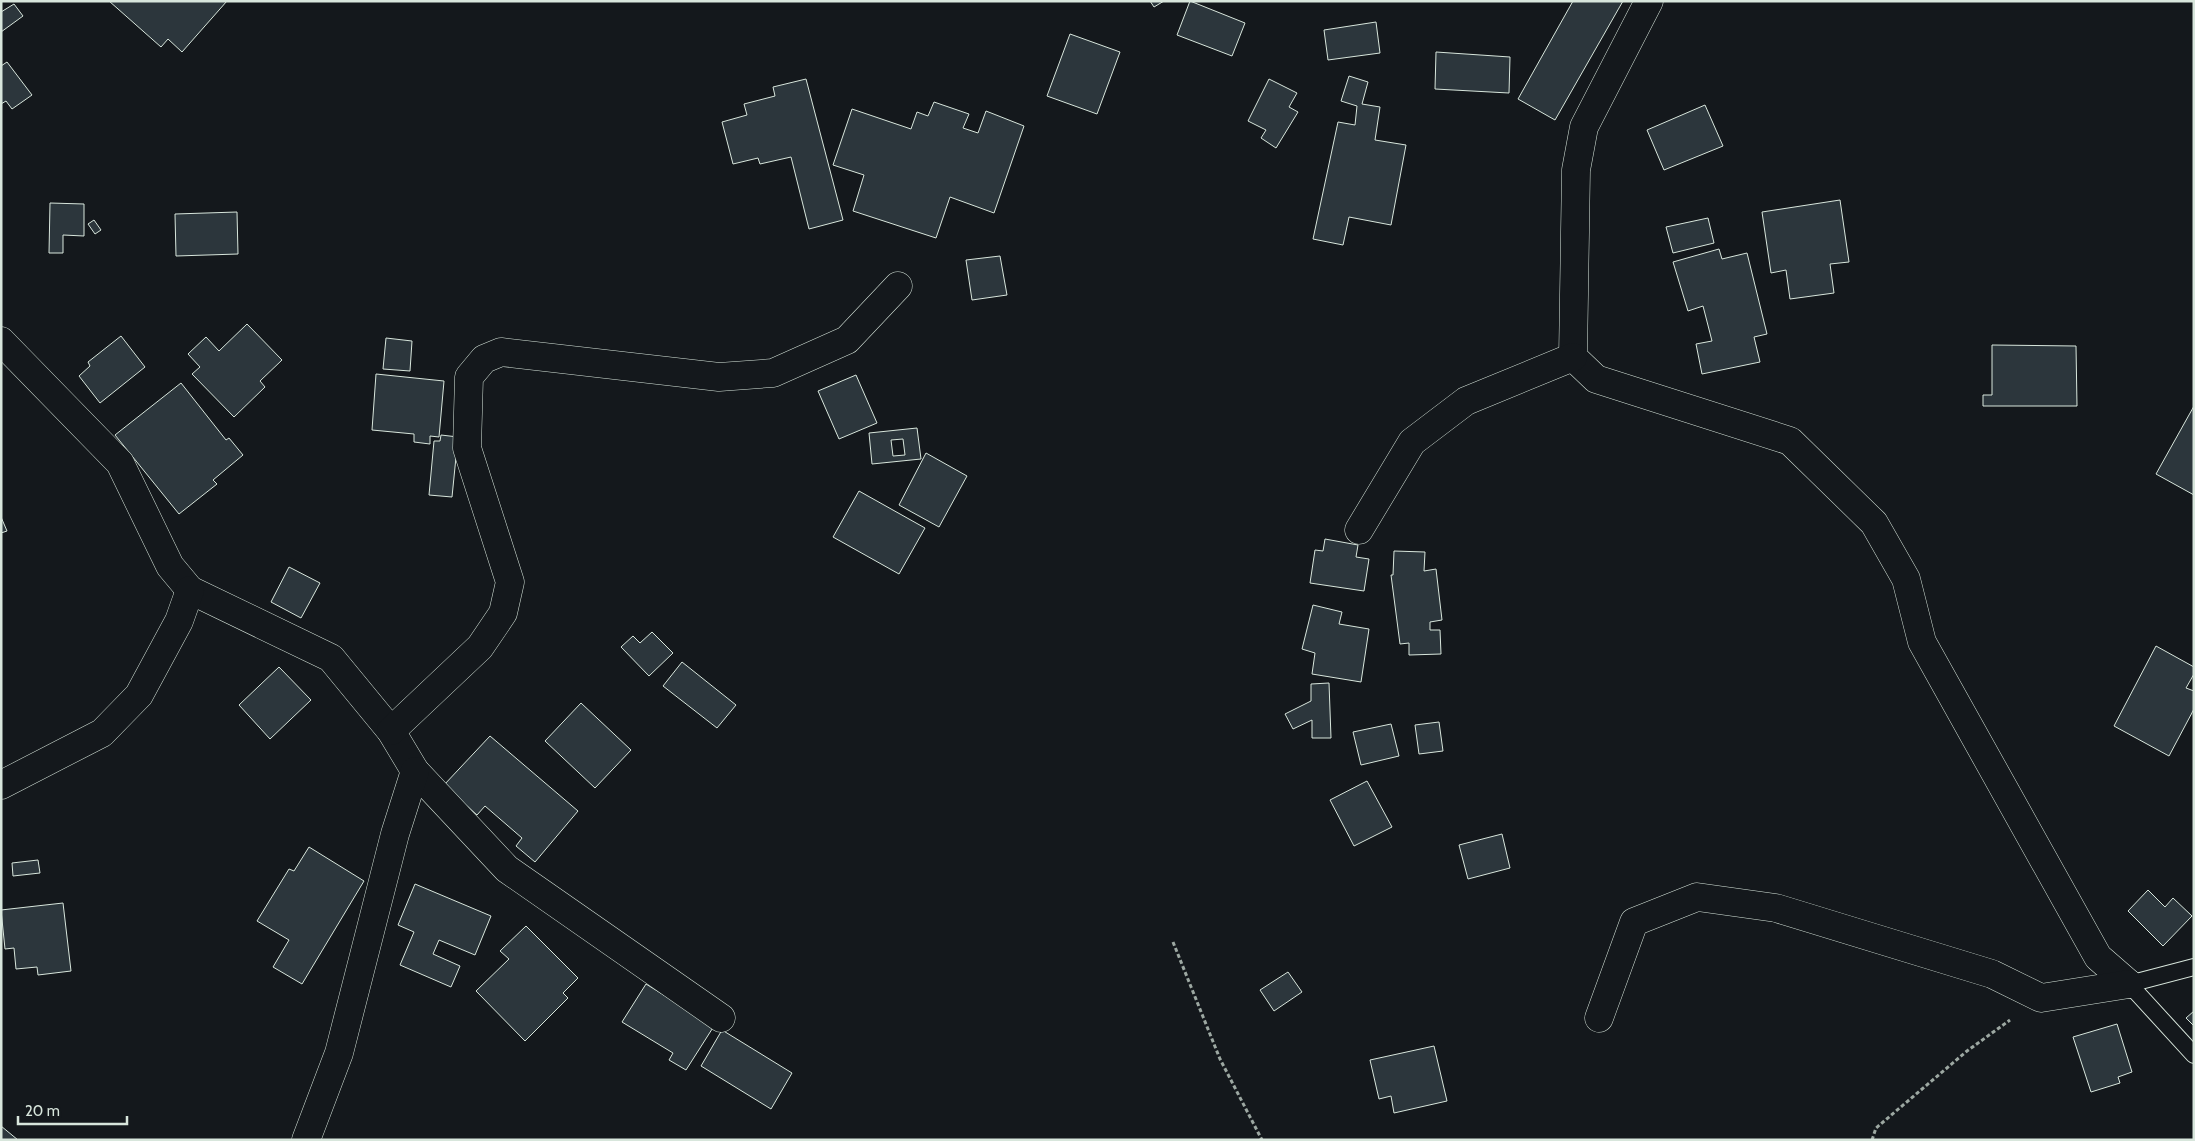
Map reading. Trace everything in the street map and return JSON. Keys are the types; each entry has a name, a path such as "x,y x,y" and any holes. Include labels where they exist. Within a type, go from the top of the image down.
{"street":[{"path":"1649,1 1584,127 1576,170 1573,357 1596,380 1790,440 1874,523 1906,579 1922,642 2098,957 2129,984"},
{"path":"391,731 480,647 503,613 510,582 467,448 469,377 484,359 501,352 719,377 773,373 846,340 898,286"},
{"path":"1,341 120,463 170,566 190,590 331,658 391,731 415,771 507,869 721,1018"},
{"path":"1359,530 1412,442 1466,401 1573,357"},
{"path":"1,785 102,733 139,695 180,622 190,590"},
{"path":"306,1140 339,1053 395,834 415,771"},
{"path":"1599,1018 1634,922 1697,898 1776,908 1992,974 2041,998 2129,984"}],"lane":[{"path":"2194,967 2129,984 2194,1055"}],"path":[{"path":"1173,942 1220,1059 1262,1140"},
{"path":"1872,1140 1876,1128 1967,1051 2041,998"}],"building":[{"path":"109,1 227,1 182,52 168,39 161,47"},
{"path":"1150,1 1164,1 1154,7"},
{"path":"1190,1 1245,23 1232,56 1177,35"},
{"path":"1573,1 1623,1 1555,120 1518,99"},
{"path":"14,4 23,16 1,32 1,12"},
{"path":"1376,22 1380,53 1328,60 1324,30"},
{"path":"1070,34 1120,52 1097,114 1047,96"},
{"path":"1436,52 1510,57 1509,93 1435,89"},
{"path":"7,62 32,95 12,109 6,101 1,104 1,66"},
{"path":"1349,76 1368,82 1362,104 1380,107 1375,140 1406,145 1391,225 1349,217 1343,245 1313,239 1338,122 1355,125 1357,106 1341,101"},
{"path":"806,79 843,220 809,229 791,157 760,164 758,158 733,164 722,122 747,115 744,104 775,96 773,87"},
{"path":"1269,79 1297,93 1289,107 1298,112 1276,148 1261,138 1266,130 1248,121"},
{"path":"934,102 969,114 963,128 978,133 986,111 1024,126 994,213 950,197 936,238 853,211 864,175 833,165 852,109 911,129 917,112 928,116"},
{"path":"1705,105 1723,146 1664,170 1647,130"},
{"path":"1840,200 1849,262 1830,264 1834,293 1790,299 1786,270 1771,273 1762,212"},
{"path":"50,203 84,204 84,236 63,235 63,253 49,253"},
{"path":"237,212 238,254 176,256 175,214"},
{"path":"1708,218 1714,243 1673,253 1666,227"},
{"path":"94,220 101,230 95,234 88,224"},
{"path":"1719,249 1722,259 1747,253 1767,334 1754,337 1760,362 1702,374 1696,344 1712,341 1703,306 1688,311 1673,262"},
{"path":"1000,256 1007,295 972,300 966,260"},
{"path":"247,324 282,360 260,381 265,387 234,417 192,374 200,367 188,354 206,337 219,351"},
{"path":"121,336 145,367 100,403 79,376 90,366 88,362"},
{"path":"386,338 412,341 410,371 383,369"},
{"path":"1992,345 2076,346 2077,406 1983,406 1983,395 1992,395"},
{"path":"376,374 444,381 439,437 430,436 430,444 414,442 414,434 372,430"},
{"path":"856,375 877,423 839,439 818,391"},
{"path":"181,383 226,440 229,438 243,455 213,480 217,484 179,514 115,435"},
{"path":"2194,406 2194,495 2156,474"},
{"path":"917,428 921,459 872,464 869,433","holes":["903,439 905,455 893,456 891,440"]},
{"path":"441,435 458,437 452,497 429,495 434,441 440,441"},
{"path":"926,453 967,476 939,527 899,505"},
{"path":"859,491 925,528 899,574 833,537"},
{"path":"1,517 7,531 1,533"},
{"path":"1325,539 1358,545 1356,557 1369,559 1364,591 1310,583 1315,550 1323,551"},
{"path":"1394,551 1425,552 1424,571 1436,569 1442,620 1430,622 1430,630 1440,630 1441,654 1409,655 1409,643 1400,644 1391,575 1393,575"},
{"path":"289,567 320,583 301,618 271,602"},
{"path":"1313,605 1342,612 1339,624 1369,629 1361,682 1312,674 1315,653 1302,649"},
{"path":"652,632 673,653 649,676 621,647 633,636 640,643"},
{"path":"2156,646 2194,667 2194,674 2186,688 2194,691 2194,709 2169,756 2114,726"},
{"path":"682,662 736,705 717,728 663,686"},
{"path":"279,667 311,700 270,739 239,705"},
{"path":"1329,683 1331,738 1312,738 1312,720 1293,729 1285,714 1311,701 1311,684"},
{"path":"581,703 631,750 595,788 545,741"},
{"path":"1439,722 1443,751 1419,754 1415,725"},
{"path":"1391,724 1399,756 1361,765 1353,732"},
{"path":"490,736 578,811 535,862 516,846 522,838 485,806 477,815 444,785"},
{"path":"1367,781 1392,827 1354,846 1330,800"},
{"path":"1502,834 1510,868 1468,879 1459,845"},
{"path":"309,847 364,881 302,984 273,967 289,940 257,921 289,869 294,871"},
{"path":"38,860 40,873 13,876 12,863"},
{"path":"415,884 491,916 475,955 439,940 433,954 460,966 451,987 400,965 414,932 398,925"},
{"path":"2148,890 2165,907 2173,898 2192,916 2163,946 2128,911"},
{"path":"63,903 71,971 38,975 37,967 16,969 14,948 5,949 1,910"},
{"path":"526,926 578,978 563,993 568,998 525,1041 476,991 509,959 500,951"},
{"path":"1288,972 1302,992 1274,1011 1260,990"},
{"path":"646,984 714,1026 686,1070 669,1060 673,1053 622,1022"},
{"path":"2194,1011 2194,1026 2186,1018"},
{"path":"2117,1024 2132,1072 2118,1077 2120,1083 2091,1092 2073,1037"},
{"path":"722,1030 792,1073 771,1109 701,1066"},
{"path":"1434,1046 1447,1101 1394,1113 1391,1096 1379,1099 1370,1060"},
{"path":"1,1126 18,1140 1,1140"}]}
